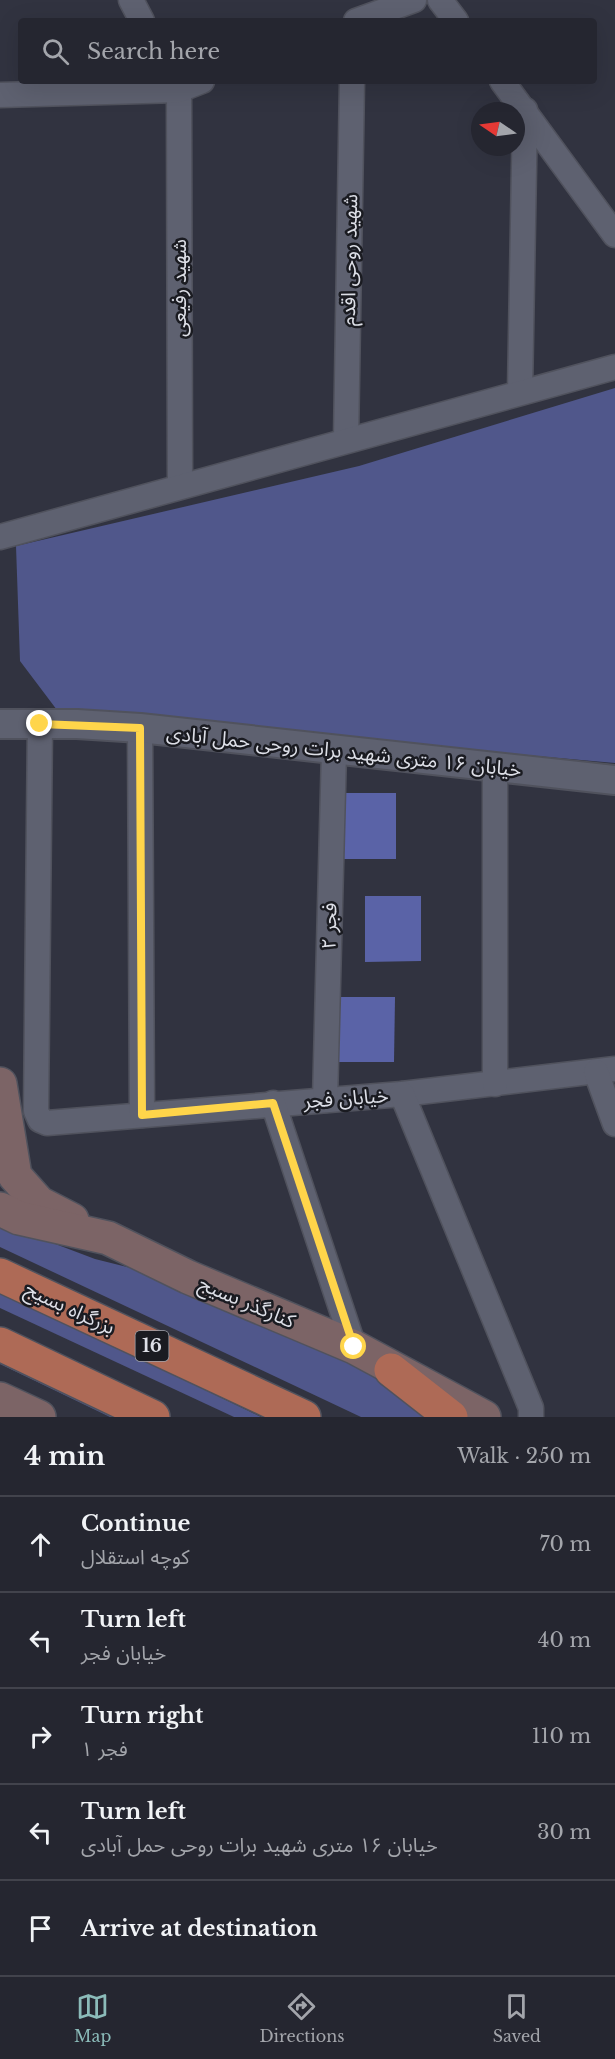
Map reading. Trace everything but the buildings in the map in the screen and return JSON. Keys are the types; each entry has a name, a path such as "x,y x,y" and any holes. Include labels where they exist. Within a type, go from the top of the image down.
{"highway":[{"name":"بزرگراه بسیج","path":"0,1275 304,1417"},
{"path":"0,1344 153,1417"},
{"path":"391,1370 451,1417"}],"main road":[{"path":"0,1084 12,1169 22,1187 41,1204 108,1238"},
{"name":"کنارگذر بسیج","path":"0,1209 28,1220 108,1238 188,1277 354,1347 391,1370 484,1417"},
{"path":"0,1399 39,1417"}],"street":[{"path":"131,0 140,18"},
{"path":"364,18 414,0"},
{"path":"440,0 454,18"},
{"name":"شهید روحی اقدم","path":"346,440 352,84"},
{"path":"504,84 519,102"},
{"path":"0,95 176,86"},
{"name":"شهید رفیعی","path":"176,86 180,485"},
{"path":"525,110 615,235"},
{"path":"520,392 524,156"},
{"path":"0,537 180,485 615,368"},
{"name":"خیابان ۱۶ متری شهید برات روحی حمل آبادی","path":"0,724 140,728 615,780"},
{"name":"خیابان فجر","path":"40,724 36,1111 40,1120 48,1123 402,1094 606,1070"},
{"path":"140,728 142,1115"},
{"name":"فجر ۲","path":"325,1100 334,751"},
{"path":"495,768 495,1084"},
{"path":"606,1070 615,1124"},
{"path":"402,1094 531,1408 531,1417"},
{"path":"273,1103 354,1347"}],"shaded area":[{"path":"615,388 615,763 60,714 20,661 16,546 359,466"},
{"path":"0,1223 95,1259 179,1280 362,1368 429,1417 361,1417 0,1247"},
{"path":"0,1291 261,1417 234,1417 0,1308"},
{"path":"0,1353 134,1417 110,1417 0,1364"}],"route":[{"path":"40,724 140,728 142,1115 273,1103 354,1347"}]}
